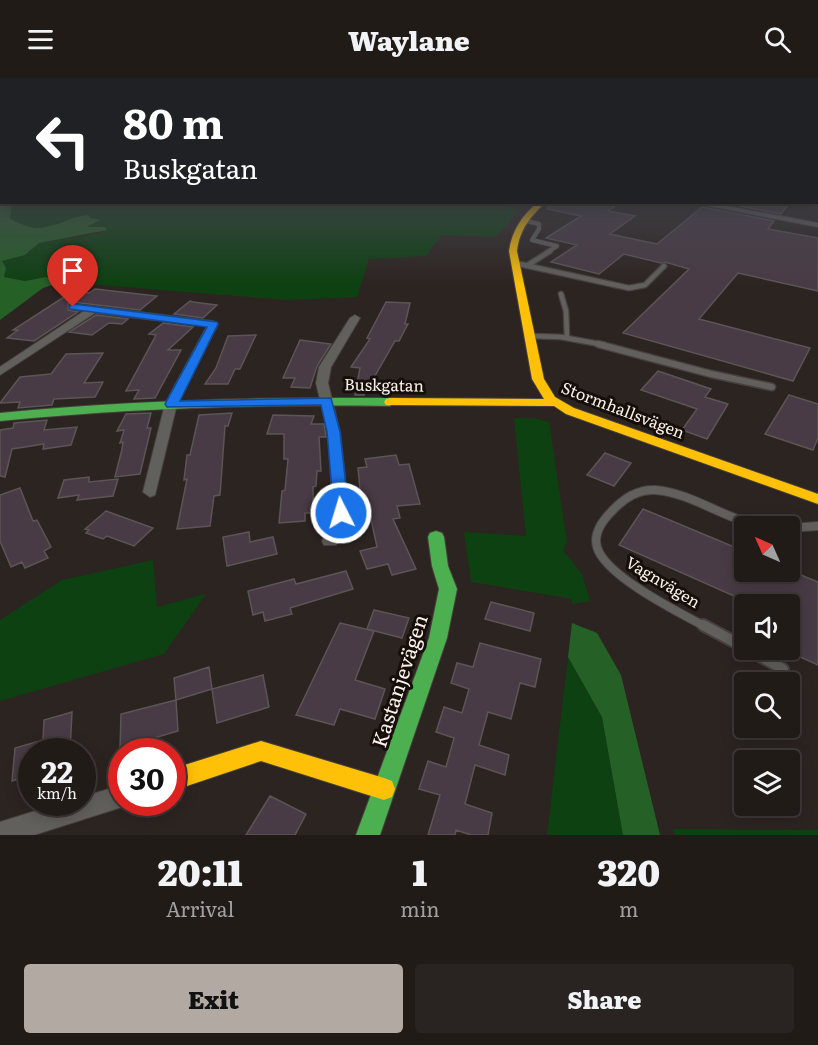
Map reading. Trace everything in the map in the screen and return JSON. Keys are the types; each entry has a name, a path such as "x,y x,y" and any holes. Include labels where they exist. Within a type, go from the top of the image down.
{"street":[{"name":"Stormhallsvägen","path":"529,215 514,238 521,264 538,379 545,396 552,403 818,499"},
{"path":"765,215 818,225"},
{"path":"73,307 213,324 171,404 150,492"},
{"path":"0,372 94,309"},
{"path":"330,541 341,513 334,432 322,383 325,368 355,318"},
{"name":"Buskgatan","path":"0,417 78,408 171,404 327,401 552,403"},
{"name":"Kastanjevägen","path":"368,835 438,638 448,589 440,566 436,537"},
{"path":"186,775 261,751 384,789"},
{"path":"0,834 41,829 108,802"}],"lane":[{"path":"521,264 557,246 532,240 539,229 539,224 524,220"},
{"path":"521,264 629,288 645,285 664,266"},
{"path":"561,294 566,311 567,336"},
{"path":"530,336 567,336 722,378 772,387"},
{"name":"Vagnvägen","path":"734,641 641,588 612,568 599,555 595,536 602,521 614,508 627,496 642,491 667,492 735,516"},
{"path":"800,527 818,526"},
{"path":"767,660 783,669"}],"green space":[{"path":"0,215 10,215 10,219 37,228 86,215 100,220 87,227 105,227 107,230 39,243 25,255 2,261 6,268 4,277 25,281 46,277 61,282 43,288 0,320"},
{"path":"10,215 515,215 496,237 442,235 426,256 369,259 357,297 286,300 61,282 46,277 25,281 3,277 2,261 25,255 39,243 101,233 85,227 99,220 89,218 73,218 38,228 9,219"},
{"path":"514,418 534,418 549,422 567,542 563,550 582,574 590,601 572,604 572,599 471,582 464,532 526,536"},
{"path":"153,560 157,607 206,594 164,654 0,701 0,620 62,580"},
{"path":"572,623 597,633 621,675 660,835 623,835 602,717 568,657"},
{"path":"568,657 602,717 623,835 547,835"},
{"path":"673,829 818,830 818,835 675,835"}],"building":[{"path":"578,215 635,216 610,234 657,244 692,215 745,215 774,221 768,229 818,238 818,291 738,273 699,319 810,348 793,381 623,333 689,269 624,254 599,274 551,262 577,245 546,238 581,216"},
{"path":"95,289 157,296 140,310 72,302 68,304 68,310 78,312 34,341 7,338 18,330 13,330 73,291 89,293"},
{"path":"190,301 217,305 203,318 174,314"},
{"path":"386,302 410,303 405,324 408,324 399,341 395,341 364,395 355,395 360,368 351,367 370,339 367,338"},
{"path":"96,315 128,319 122,324 109,323 92,335 69,332"},
{"path":"163,323 193,327 168,350 181,350 155,398 134,399 139,390 126,391 156,335 149,334"},
{"path":"256,335 240,369 235,369 228,384 205,384 216,368 228,336"},
{"path":"300,340 331,344 317,366 310,388 291,387 295,378 283,378"},
{"path":"103,353 84,383 103,382 95,397 54,399 52,405 18,408 20,402 0,403 20,377 51,374 66,354"},
{"path":"658,371 711,389 705,397 728,404 707,439 682,430 697,409 641,390"},
{"path":"789,395 818,404 818,438 813,450 765,434"},
{"path":"151,413 147,428 151,428 140,474 115,477 124,430 117,431 126,414"},
{"path":"232,413 228,426 225,426 220,495 214,496 210,526 177,529 187,479 184,480 187,455 190,455 199,415"},
{"path":"273,415 314,416 311,424 324,424 326,437 319,437 321,471 317,471 316,486 313,487 313,513 305,513 305,521 279,523 288,459 284,459 284,434 267,434"},
{"path":"47,420 44,430 77,427 71,445 43,449 44,444 12,449 5,477 0,476 0,430 13,428 14,423"},
{"path":"605,453 631,463 614,486 587,475"},
{"path":"396,455 399,465 409,464 420,504 397,506 400,518 393,519 416,569 392,575 388,564 367,569 360,551 377,547 369,510 362,511 358,468 367,467 365,459"},
{"path":"89,477 89,482 118,479 113,496 77,500 79,495 58,498 64,480"},
{"path":"20,488 33,521 37,520 51,547 44,551 48,558 25,568 22,562 11,567 0,541 0,495"},
{"path":"643,509 734,547 734,582 800,582 800,574 818,582 818,665 800,657 800,594 734,594 734,596 619,545"},
{"path":"106,511 153,528 134,546 107,536 103,539 86,533 89,530 85,529"},
{"path":"249,532 250,542 273,537 277,554 227,566 223,537"},
{"path":"346,571 353,589 290,608 292,614 265,621 263,612 253,615 248,591 294,579 296,584"},
{"path":"491,602 534,613 530,631 485,619"},
{"path":"374,610 409,618 402,638 367,629"},
{"path":"340,623 374,631 355,680 385,689 375,719 340,709 334,725 296,715"},
{"path":"480,643 541,659 535,687 520,683 511,719 488,712 479,745 509,755 505,775 475,765 465,804 492,813 488,835 471,835 456,830 455,835 428,835 440,795 419,789 428,761 446,767 454,738 436,732 444,707 462,713 469,689 451,683 457,663 473,667"},
{"path":"209,667 212,689 176,700 174,678"},
{"path":"263,675 269,707 217,723 212,689"},
{"path":"176,700 178,731 154,738 120,738 121,714"},
{"path":"72,712 71,738 43,738 44,720"},
{"path":"18,747 18,779 12,781 15,748"},
{"path":"270,796 306,814 295,835 246,835"}],"traffic: fast":[{"path":"0,417 97,408 195,404 390,402"},
{"path":"368,835 438,638 448,589 440,566 436,537"}],"traffic: slow":[{"path":"528,215 516,236 513,251 538,379 550,399 570,411 818,499"},
{"path":"390,402 552,403"},
{"path":"186,775 261,751 384,789"}],"route":[{"path":"73,307 213,324 171,404 327,401 334,432 341,513"}]}
